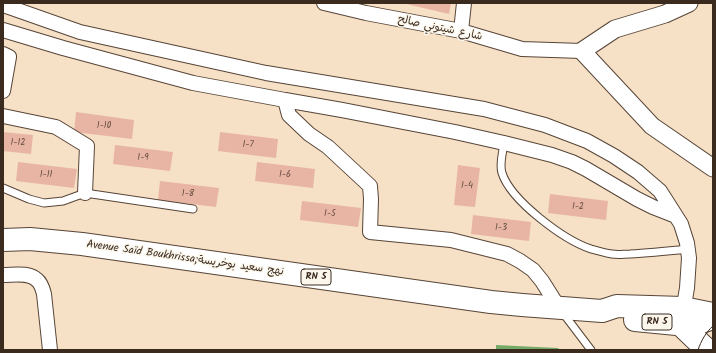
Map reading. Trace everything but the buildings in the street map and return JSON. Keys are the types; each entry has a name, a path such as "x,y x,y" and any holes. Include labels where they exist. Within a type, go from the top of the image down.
{"main road":[{"name":"Avenue Saïd Boukhrissa;نهج سعيد بوخريسة","path":"3,227 30,239"},
{"name":"Avenue Saïd Boukhrissa;نهج سعيد بوخريسة","path":"3,240 30,239 82,244 491,302 602,311 612,316 621,318 682,317 713,314"},
{"name":"Avenue Saïd Boukhrissa;نهج سعيد بوخريسة","path":"682,317 692,325 713,318"},
{"path":"682,317 707,350"}],"street":[{"name":"شارع شيتوني صالح","path":"324,3 366,14 461,31 522,50 582,51"},
{"path":"461,31 464,3"},
{"path":"689,3 665,14 615,29 582,51 652,126 713,168"},
{"path":"3,5 80,32 266,73 484,109 545,125 587,141 614,156 638,172 655,186 660,191 681,224 687,243 689,271 682,317"},
{"path":"3,30 70,50 193,83 342,110 504,143 552,155 572,162 598,175 637,199 676,216"},
{"path":"3,54 9,57 3,91"},
{"path":"285,100 289,115 309,134 328,147 370,186 370,232 451,240 507,254 533,270 542,281 559,308"},
{"path":"3,116 56,128 87,146 85,194"},
{"path":"572,162 587,141"},
{"path":"3,276 28,276 37,280 42,286 50,350"}],"lane":[{"path":"504,143 502,171 506,184 518,198 536,214 570,239 590,249 613,254 638,254 688,249"},
{"path":"3,188 29,199 44,203 63,201 85,194 193,209"},
{"path":"559,308 591,350"}],"green space":[{"path":"496,345 558,348 560,350 496,350"}],"tram line":[{"path":"698,350 704,337 713,326"}]}
